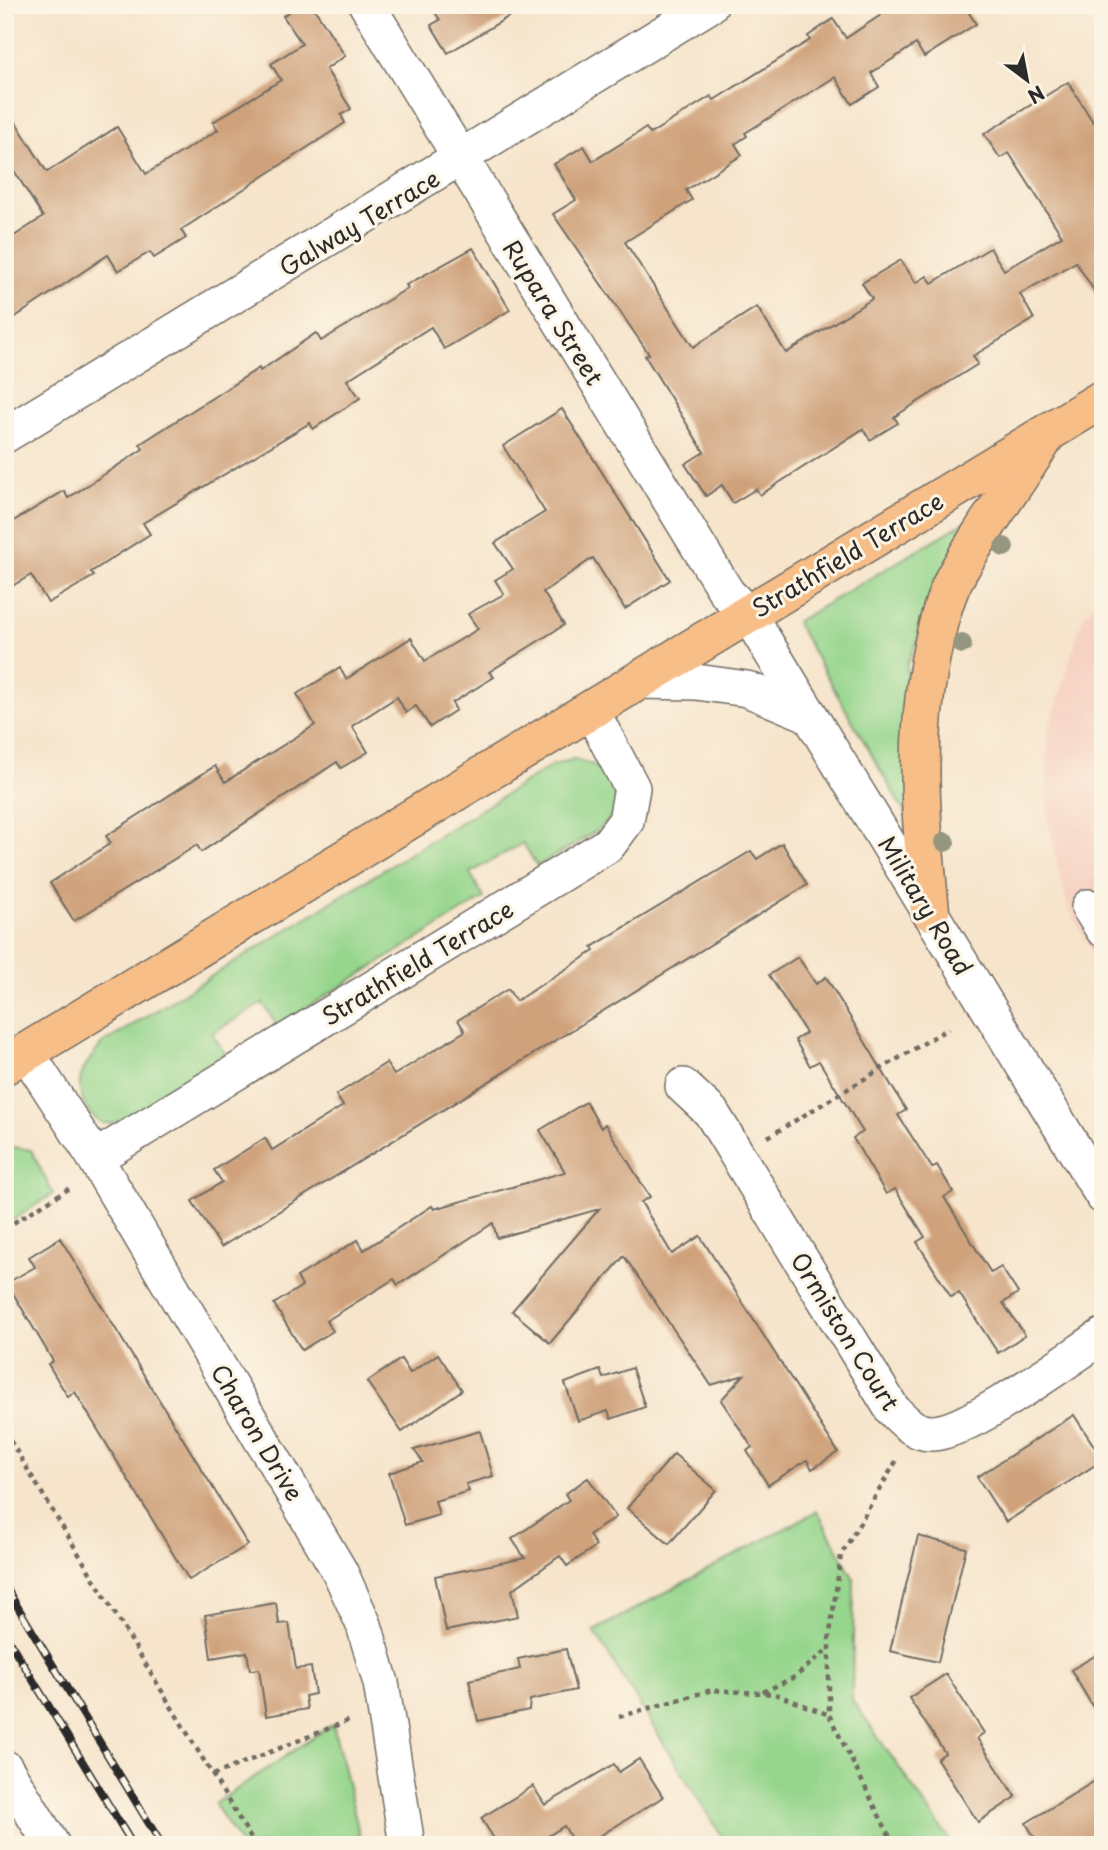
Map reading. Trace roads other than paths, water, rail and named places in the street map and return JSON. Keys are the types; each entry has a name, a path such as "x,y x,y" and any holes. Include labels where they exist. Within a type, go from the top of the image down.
{"main road":[{"name":"Strathfield Terrace","path":"16,1059 1103,399"},
{"path":"930,911 919,792 919,750 922,705 934,638 953,581 1048,432"}],"street":[{"name":"Rupara Street","path":"367,5 727,593 748,614"},
{"name":"Galway Terrace","path":"5,435 460,160 710,5"},
{"name":"Military Road","path":"748,614 1103,1196"},
{"path":"637,681 696,682 747,689 810,715"},
{"name":"Strathfield Terrace","path":"85,1171 608,845 626,821 632,788 591,710"},
{"name":"Charon Drive","path":"16,1059 340,1572 364,1625 384,1706 407,1845"},
{"name":"Ormiston Court","path":"683,1086 711,1112 892,1409 919,1431 947,1430 969,1422 1103,1336"},
{"path":"10,1785 52,1845"}],"railway":[{"path":"5,1586 162,1845"},
{"path":"5,1634 133,1845"}]}
